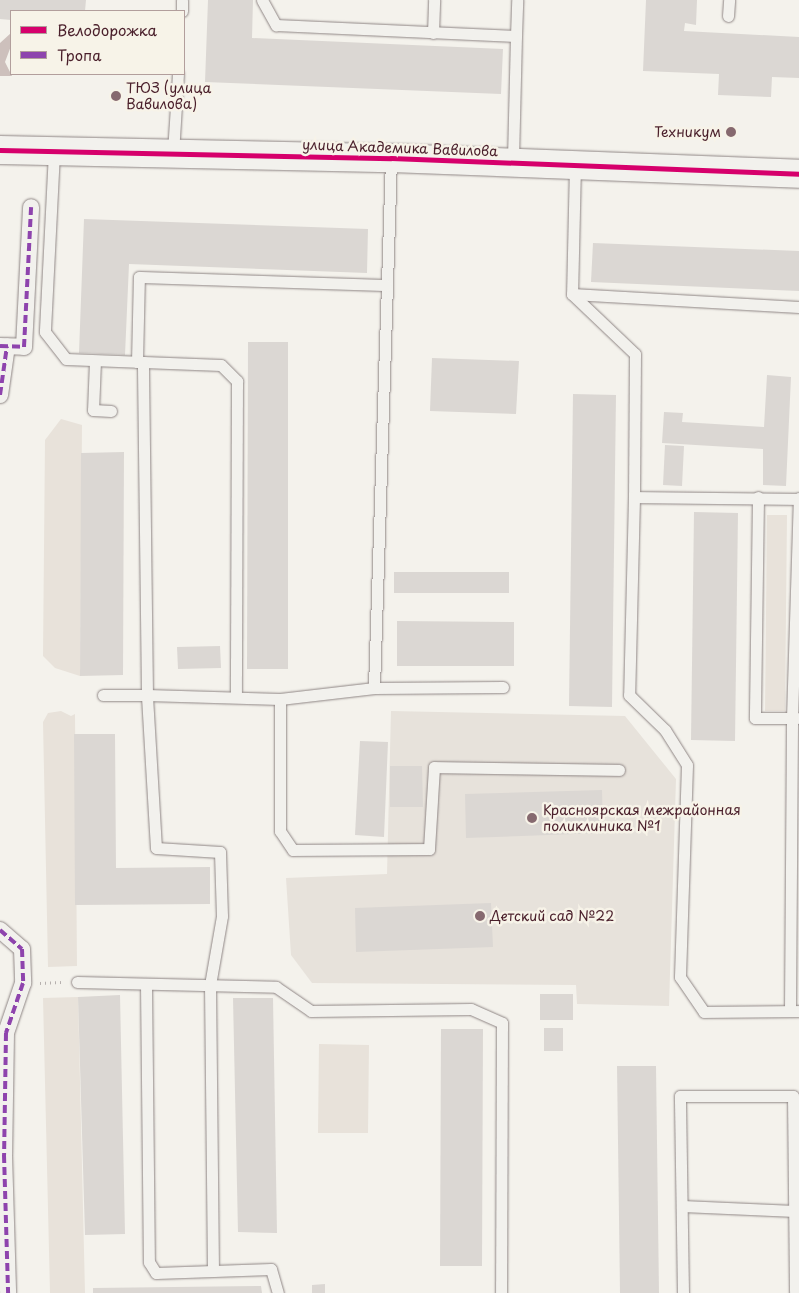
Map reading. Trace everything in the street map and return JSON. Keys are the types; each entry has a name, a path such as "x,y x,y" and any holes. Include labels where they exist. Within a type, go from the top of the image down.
{"street":[{"name":"улица Академика Вавилова","path":"0,150 391,158 799,174"},
{"path":"0,394 3,346 24,346 31,207"},
{"path":"0,930 22,949 23,983 6,1033 4,1155 8,1293"}],"lane":[{"path":"262,0 276,25 516,36"},
{"path":"433,33 434,0"},
{"path":"513,162 517,0"},
{"path":"728,16 729,0"},
{"path":"173,153 178,75"},
{"path":"54,152 45,332 66,359 221,364 237,381 236,697"},
{"path":"374,688 391,158"},
{"path":"575,165 572,294 635,354 634,497 629,694 665,730 686,765 680,977 704,1012 794,1010 795,718 799,498 634,497"},
{"path":"213,1271 210,985 222,916 220,852 156,848 147,695 139,277 386,285"},
{"path":"572,294 799,307"},
{"path":"95,361 93,410 110,411"},
{"path":"758,498 755,718 795,718"},
{"path":"103,695 280,699 374,688 503,687"},
{"path":"280,699 280,831 293,850 428,849 434,767 620,770"},
{"path":"77,982 276,987 311,1011 471,1009 502,1023 501,1293"},
{"path":"146,984 150,1262 156,1274 271,1269 278,1293"},
{"path":"683,1293 680,1096 793,1096 795,1293"},
{"path":"682,1206 794,1211"}],"path":[{"path":"23,983 77,982"}],"shaded area":[{"path":"10,34 10,49 5,62 12,76 0,76 0,43"},
{"path":"61,419 82,425 80,676 55,668 43,656 45,440"},
{"path":"767,515 787,515 785,711 765,711"},
{"path":"61,711 71,716 75,714 77,966 48,967 43,722 48,713"},
{"path":"391,711 625,716 676,779 669,1006 577,1004 576,985 312,983 291,955 286,878 387,874"},
{"path":"78,997 85,1293 50,1293 43,998"},
{"path":"319,1044 369,1045 368,1133 318,1133"}],"building":[{"path":"0,0 86,0 85,10 10,10 10,20 0,19"},
{"path":"208,0 253,0 252,38 503,49 501,94 205,82"},
{"path":"646,0 697,0 696,25 685,23 684,31 799,37 799,78 772,77 771,97 718,95 719,74 643,71"},
{"path":"84,219 368,229 367,273 129,264 125,355 79,353"},
{"path":"593,243 799,251 799,291 591,282"},
{"path":"248,342 288,342 288,669 247,669"},
{"path":"432,358 519,361 516,414 430,411"},
{"path":"767,375 791,377 786,486 763,485 763,449 662,443 664,412 683,413 682,422 764,427"},
{"path":"573,394 616,395 612,707 569,706"},
{"path":"665,445 684,446 682,486 663,485"},
{"path":"124,452 123,675 80,676 81,453"},
{"path":"694,512 738,513 735,741 691,740"},
{"path":"394,572 509,572 509,593 394,593"},
{"path":"397,621 514,622 514,666 397,666"},
{"path":"220,646 221,668 178,669 177,647"},
{"path":"74,734 115,734 116,868 210,867 210,904 75,905"},
{"path":"360,741 388,742 384,837 355,835"},
{"path":"390,766 422,766 423,807 390,807"},
{"path":"602,790 603,833 466,838 465,794"},
{"path":"491,903 493,947 356,952 355,908"},
{"path":"540,994 573,994 573,1020 540,1020"},
{"path":"120,995 125,1234 85,1235 78,997"},
{"path":"233,998 273,998 277,1233 238,1232"},
{"path":"544,1028 563,1028 563,1051 544,1051"},
{"path":"441,1029 483,1029 482,1266 440,1266"},
{"path":"617,1066 656,1066 659,1293 620,1293"},
{"path":"325,1284 325,1293 312,1293 312,1285"},
{"path":"261,1286 262,1293 93,1293 93,1288"}],"marked path":[{"path":"0,346 24,347 31,207"},
{"path":"0,395 7,346"},
{"path":"0,930 22,949 23,983 6,1033 4,1155 8,1293"}],"cycle path":[{"path":"0,150 391,158 799,174"}],"place":[{"name":"ТЮЗ (улица Вавилова)","path":"116,96"},
{"name":"Техникум","path":"731,132"},
{"name":"Красноярская межрайонная поликлиника №1","path":"532,818"},
{"name":"Детский сад №22","path":"480,916"}]}
